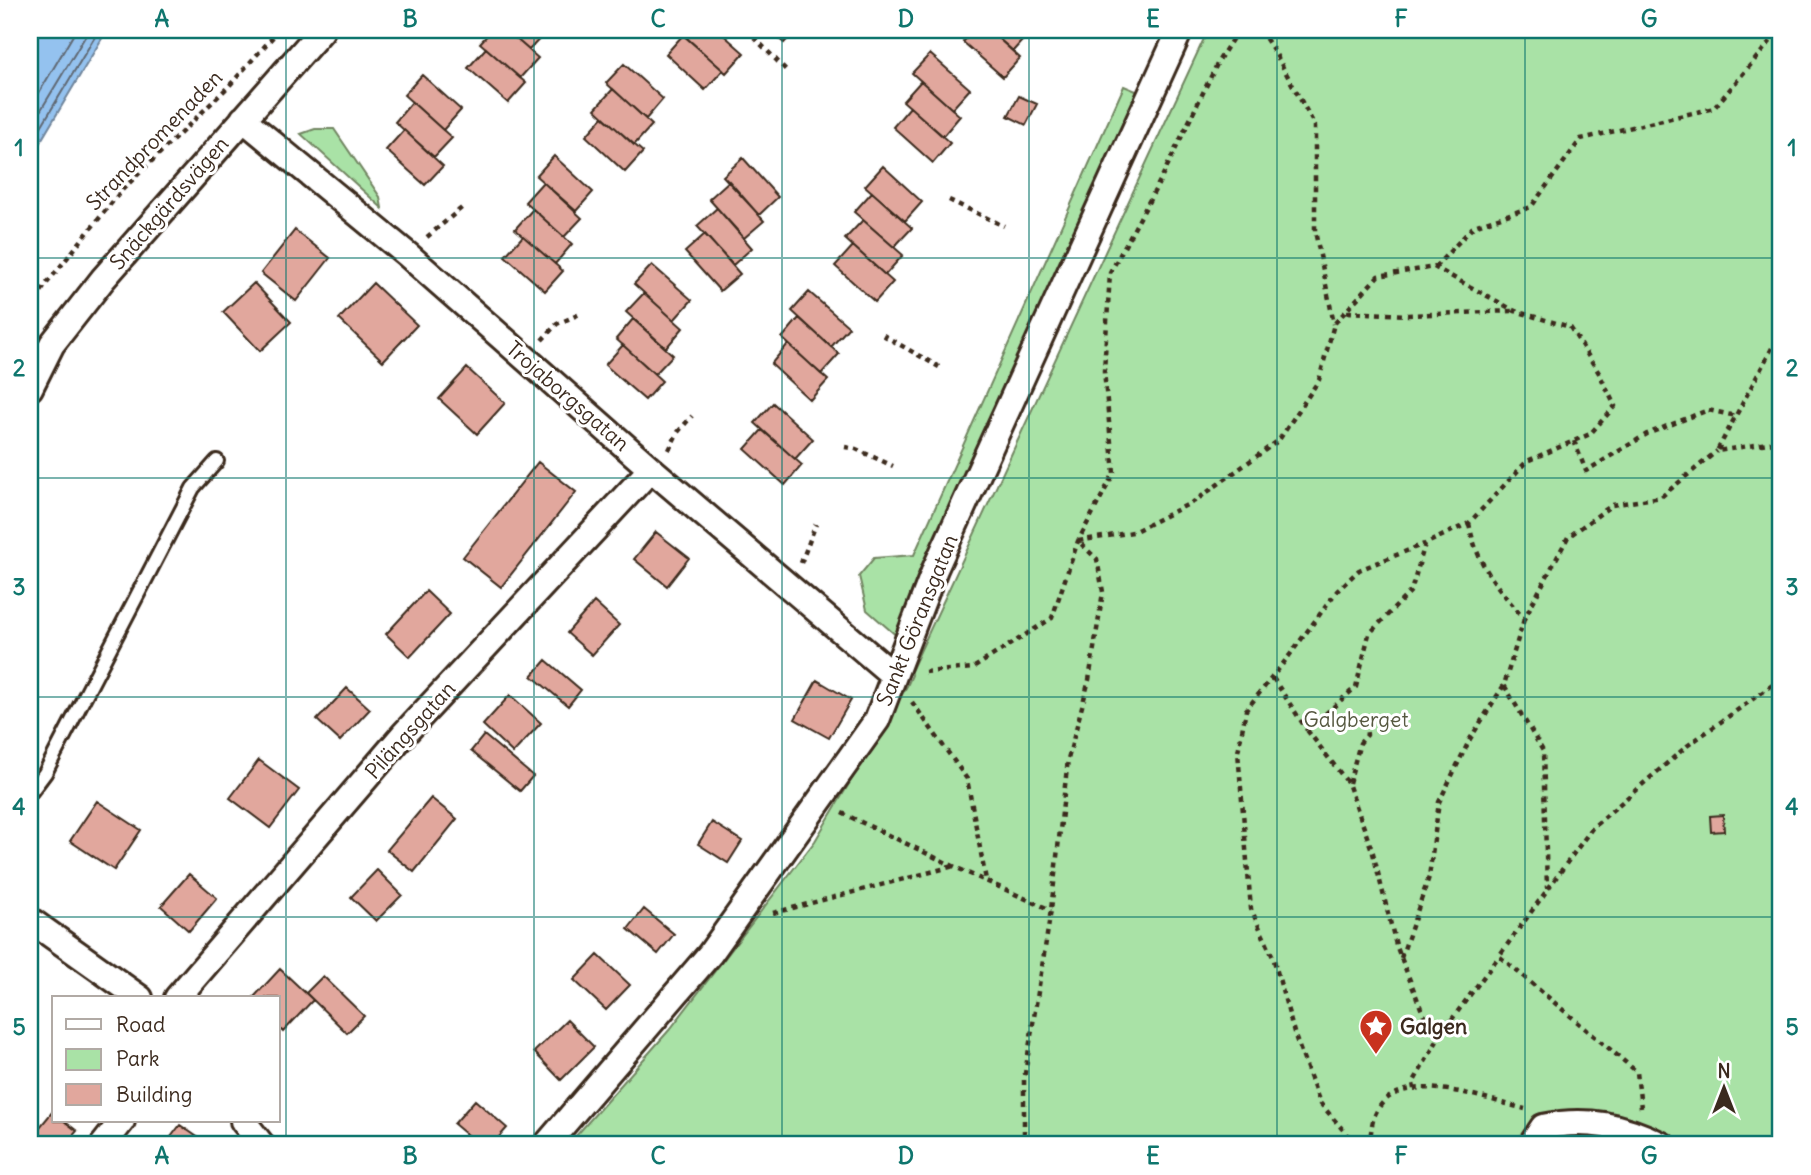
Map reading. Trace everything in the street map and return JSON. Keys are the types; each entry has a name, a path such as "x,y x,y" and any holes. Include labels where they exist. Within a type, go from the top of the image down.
{"street":[{"name":"Snäckgärdsvägen","path":"30,388 52,344 103,279 323,30"},
{"name":"Sankt Göransgatan","path":"546,1145 710,954 877,720 892,675 935,569 1180,30"},
{"name":"Trojaborgsgatan","path":"243,119 408,255 651,470 892,675"},
{"name":"Pilängsgatan","path":"179,996 403,735 651,470"},
{"path":"30,920 137,996"},
{"path":"1537,1136 1568,1121 1610,1125 1636,1132 1662,1145"},
{"path":"103,1145 121,1122"},
{"path":"244,1122 262,1145"}],"lane":[{"path":"30,793 45,773 193,488 217,461"}],"path":[{"name":"Strandpromenaden","path":"30,308 47,282 121,190 229,86 279,30"},
{"path":"747,30 787,71"},
{"path":"892,675 973,668 1052,618 1078,541 1114,473 1104,371 1110,273 1161,179 1219,60 1238,30"},
{"path":"1078,541 1133,532 1195,501 1279,440 1319,380 1334,324 1315,231 1315,126 1260,30"},
{"path":"1334,324 1378,276 1434,267 1474,226 1531,207 1581,139 1714,108 1780,30"},
{"path":"949,200 1004,226"},
{"path":"443,222 464,206"},
{"path":"1356,1145 1320,1103 1295,1036 1273,957 1251,909 1238,752 1246,710 1337,591 1359,570 1469,523 1527,461 1590,434 1615,406 1599,373 1570,327 1515,311 1434,267"},
{"path":"1346,312 1408,315 1515,311"},
{"path":"557,324 582,313"},
{"path":"883,335 939,367"},
{"path":"1401,958 1429,877 1439,802 1470,739 1504,685 1524,619 1568,537 1612,505 1661,497 1717,451 1772,348 1781,352"},
{"path":"1574,440 1586,471 1647,434 1708,410 1736,416"},
{"path":"651,470 668,453 678,432 692,416"},
{"path":"1717,451 1781,441"},
{"path":"845,447 856,449 893,466"},
{"path":"1469,523 1473,543 1485,570 1524,619"},
{"path":"789,585 800,566 816,524"},
{"path":"1024,1145 1024,1080 1051,910 1069,759 1089,680 1103,592 1097,559 1078,541"},
{"path":"1307,730 1356,687 1369,634 1411,591 1425,544"},
{"path":"892,675 967,779 986,881"},
{"path":"1273,677 1307,730 1348,783 1373,853 1389,922 1401,958 1428,1026 1441,1034"},
{"path":"1414,1089 1413,1083 1441,1034 1593,827 1687,746 1781,679"},
{"path":"1504,685 1543,751 1547,890"},
{"path":"1348,783 1360,743 1367,735 1365,719"},
{"path":"819,801 1051,910"},
{"path":"731,924 954,866"},
{"path":"1499,956 1637,1072 1642,1103 1636,1132"},
{"path":"1370,1145 1372,1120 1379,1106 1392,1095 1414,1089 1441,1088 1526,1109 1537,1136"}],"green space":[{"name":"Galgberget","path":"1208,30 1781,30 1781,1145 568,1145 671,1028 815,841 907,686 912,675 910,673"},
{"path":"1124,86 1141,93 898,637 867,610 859,576 874,558 914,555"},
{"path":"315,129 334,129 380,197 382,208 301,134"}],"water":[{"path":"30,30 107,30 30,159"}],"building":[{"path":"492,30 506,30 538,58 520,78 480,43"},
{"path":"506,30 546,30 547,31 529,50"},
{"path":"694,30 718,30 744,53 726,73 687,38"},
{"path":"769,30 796,30 784,43"},
{"path":"974,30 989,30 1020,58 1003,77 963,42"},
{"path":"989,30 1029,30 1031,31 1013,51"},
{"path":"683,35 723,70 705,90 666,54"},
{"path":"486,48 526,83 508,103 468,68"},
{"path":"930,54 970,89 952,109 912,73"},
{"path":"624,64 663,99 646,119 606,83"},
{"path":"422,75 461,110 443,130 404,95"},
{"path":"921,81 960,116 943,136 903,101"},
{"path":"613,89 652,125 634,145 595,109"},
{"path":"1019,96 1037,104 1026,125 1008,116"},
{"path":"412,102 452,138 434,157 395,122"},
{"path":"910,107 950,143 933,163 893,127"},
{"path":"603,117 643,152 625,172 586,136"},
{"path":"404,130 443,166 425,185 386,150"},
{"path":"554,156 593,192 576,211 536,176"},
{"path":"743,158 778,197 759,215 723,176"},
{"path":"883,166 922,202 905,221 865,186"},
{"path":"729,181 764,221 744,238 709,199"},
{"path":"543,182 582,218 564,237 525,202"},
{"path":"872,192 912,228 894,247 854,212"},
{"path":"717,208 752,248 733,265 697,226"},
{"path":"533,209 572,244 555,264 515,229"},
{"path":"863,220 903,255 885,275 845,239"},
{"path":"295,230 330,258 296,301 261,273"},
{"path":"705,234 740,274 720,291 685,252"},
{"path":"523,236 563,271 545,291 505,256"},
{"path":"853,246 893,282 875,302 835,266"},
{"path":"652,265 692,300 674,320 634,284"},
{"path":"254,283 291,322 260,351 223,312"},
{"path":"373,283 417,325 383,361 339,319"},
{"path":"809,292 849,327 831,347 792,311"},
{"path":"644,293 683,328 666,348 626,312"},
{"path":"799,318 839,354 821,374 782,338"},
{"path":"633,319 673,355 655,374 616,339"},
{"path":"788,344 828,380 810,400 771,364"},
{"path":"623,345 662,381 645,400 605,365"},
{"path":"467,368 505,403 477,434 439,399"},
{"path":"773,403 813,439 795,459 755,423"},
{"path":"762,430 802,465 785,485 745,449"},
{"path":"538,462 576,492 501,587 463,557"},
{"path":"656,532 689,558 667,586 634,559"},
{"path":"426,591 450,614 410,657 386,634"},
{"path":"594,602 619,625 592,655 567,633"},
{"path":"546,660 581,690 568,706 532,676"},
{"path":"817,680 851,700 829,738 795,719"},
{"path":"347,688 370,709 340,741 317,720"},
{"path":"510,695 541,723 513,753 483,725"},
{"path":"484,735 533,776 520,791 471,751"},
{"path":"259,760 299,790 270,828 230,798"},
{"path":"431,798 457,819 414,872 387,850"},
{"path":"97,801 141,830 114,870 70,841"},
{"path":"1723,815 1724,831 1711,832 1710,816"},
{"path":"712,822 742,841 728,863 698,844"},
{"path":"377,870 402,895 376,921 351,897"},
{"path":"189,874 217,898 189,931 161,906"},
{"path":"644,909 674,934 658,954 628,929"},
{"path":"598,955 630,985 606,1010 574,980"},
{"path":"280,969 313,1000 283,1032 280,1029 280,996 255,996"},
{"path":"323,976 364,1016 347,1033 306,993"},
{"path":"567,1020 594,1047 561,1080 534,1052"},
{"path":"475,1100 507,1128 492,1145 479,1145 454,1124"},
{"path":"52,1112 52,1122 65,1122 77,1131 65,1145 30,1145 30,1139"},
{"path":"180,1125 209,1145 165,1145"}],"place":[{"name":"Galgen","path":"1376,1056"}]}
